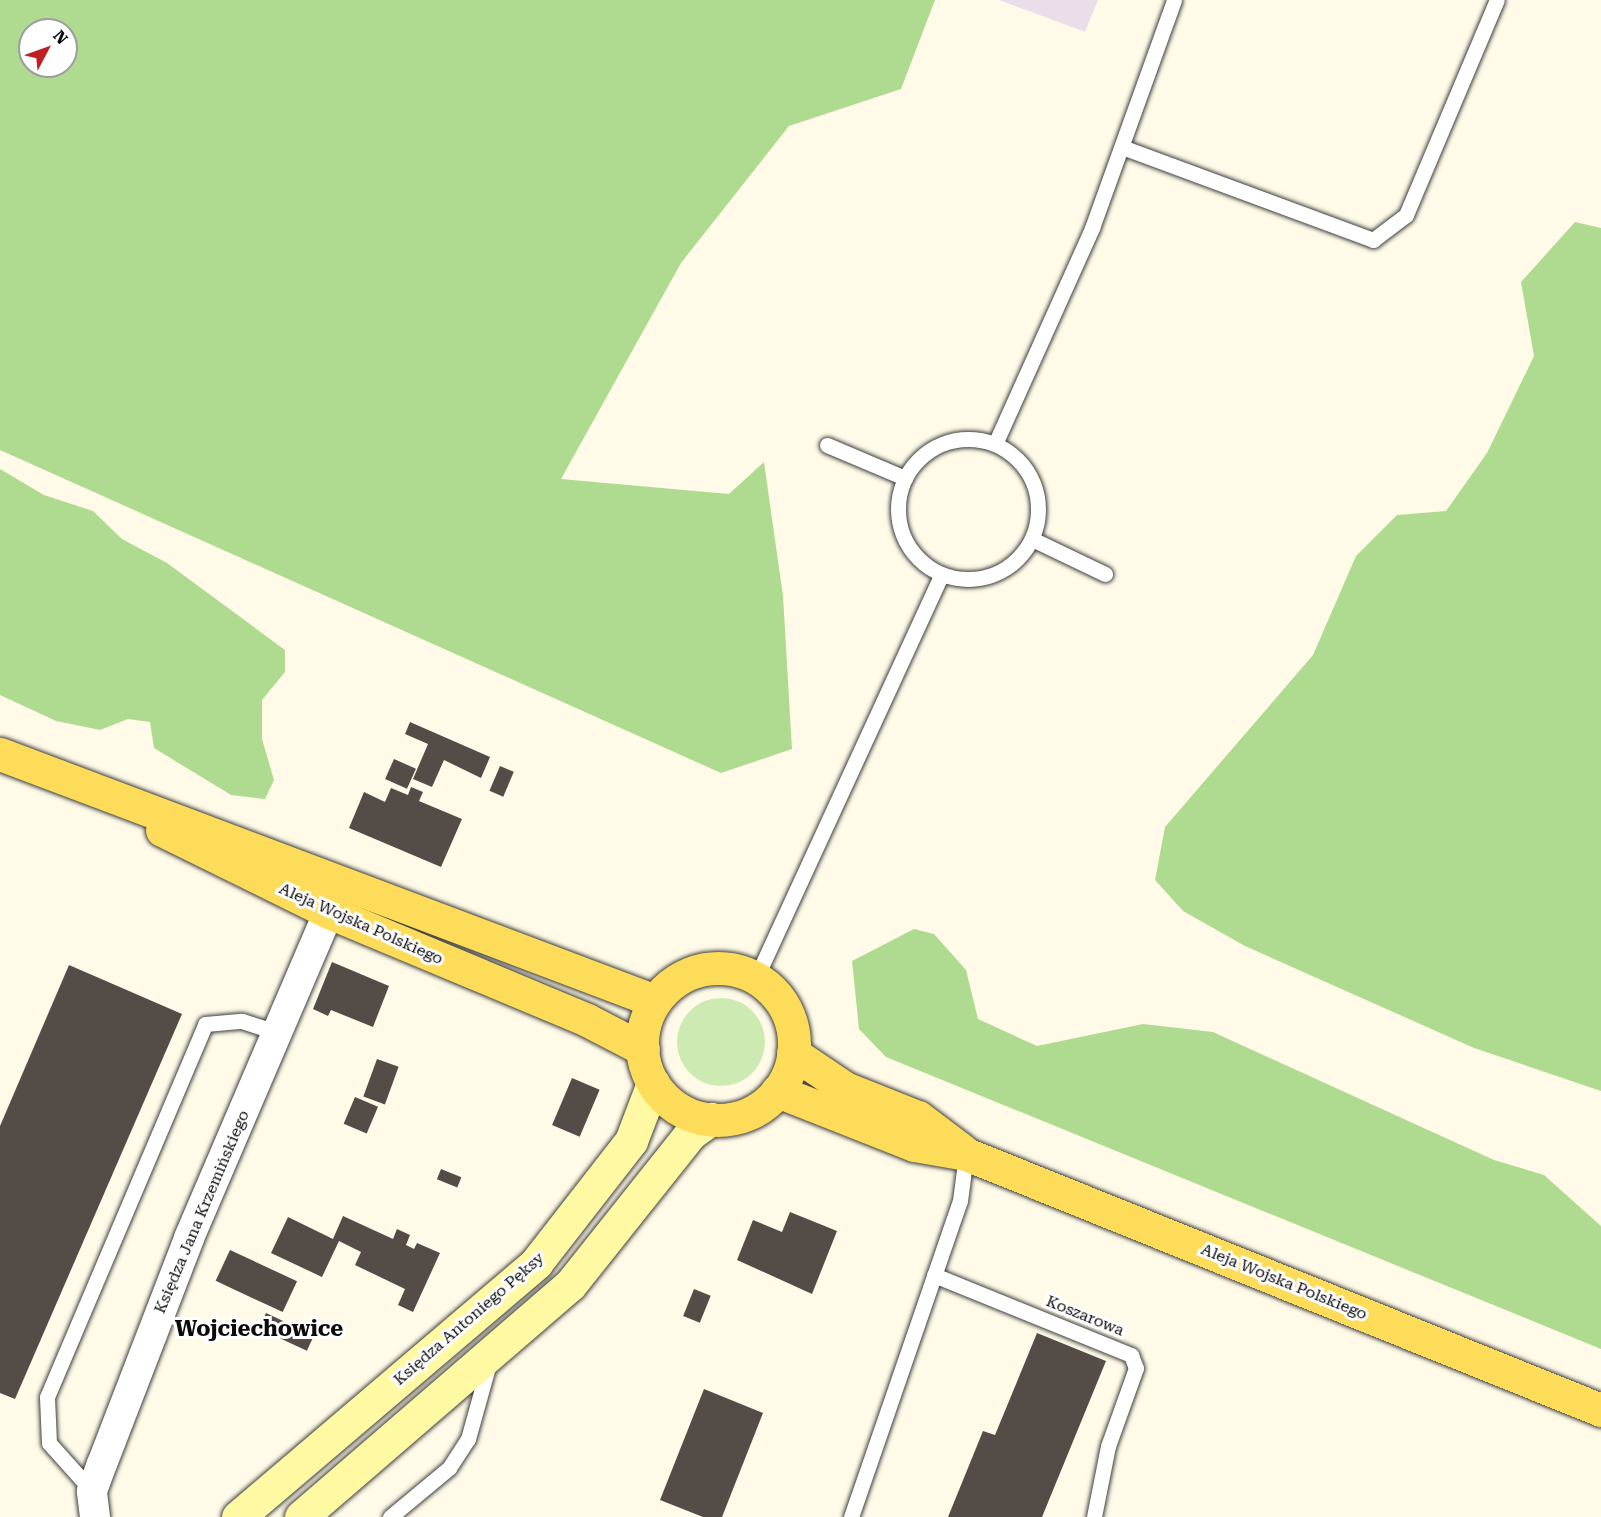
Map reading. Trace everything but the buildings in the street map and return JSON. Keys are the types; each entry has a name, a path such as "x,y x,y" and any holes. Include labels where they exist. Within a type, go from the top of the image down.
{"main road":[{"name":"Aleja Wojska Polskiego","path":"0,753 84,787 192,822 655,1001"},
{"name":"Aleja Wojska Polskiego","path":"84,787 329,912 597,1024 643,1049"},
{"path":"699,970 736,970 756,978 785,1009 794,1053 777,1091 748,1114 711,1119 678,1108 653,1083 643,1049 655,1001 667,987 699,970"},
{"name":"Aleja Wojska Polskiego","path":"794,1053 845,1088 918,1117 966,1154"},
{"name":"Księdza Antoniego Pęksy","path":"238,1517 536,1263 631,1141 653,1083"},
{"name":"Aleja Wojska Polskiego","path":"777,1091 914,1145 966,1154 1601,1410"},
{"path":"301,1517 496,1352 570,1285 690,1134 711,1119"}],"street":[{"name":"Księdza Jana Krzemińskiego","path":"93,1504 189,1238 329,912"}],"lane":[{"path":"995,444 1047,334 1122,147 1174,0"},
{"path":"1122,147 1373,240 1406,215 1497,0"},
{"path":"953,441 995,444 1011,454 1034,484 1038,521 1032,539 1003,571 982,579 941,575 923,564 902,533 899,496 905,478 917,461 953,441"},
{"path":"827,445 905,478"},
{"path":"1032,539 1105,574"},
{"path":"756,978 941,575"},
{"path":"93,1504 48,1443 47,1396 205,1024 242,1021 278,1033"},
{"path":"851,1517 960,1201 966,1154"},
{"name":"Koszarowa","path":"934,1275 1131,1354 1134,1380 1107,1446 1094,1517"},
{"path":"390,1517 449,1467 468,1439 482,1377 496,1352"}],"shaded area":[{"path":"999,0 1098,0 1085,32"}],"green space":[{"path":"0,0 935,0 901,89 789,126 681,263 561,479 729,494 764,462 783,596 792,749 721,773 0,450"},
{"path":"1575,222 1601,228 1601,1091 1474,1048 1245,946 1183,911 1155,880 1165,827 1313,655 1356,556 1397,515 1446,511 1487,453 1534,356 1521,282"},
{"path":"0,469 44,495 93,511 122,539 167,563 285,650 285,672 262,700 262,739 274,780 265,799 231,795 154,748 150,722 128,719 100,730 56,721 0,695"},
{"path":"914,929 934,934 966,970 978,1019 1037,1046 1143,1024 1213,1032 1494,1160 1544,1175 1601,1226 1601,1349 886,1057 859,1029 852,961"},
{"path":"712,998 730,998 746,1005 758,1017 765,1033 765,1051 758,1067 746,1079 730,1086 712,1086 696,1079 684,1067 677,1051 677,1033 684,1017 696,1005"}],"district":[{"name":"Wojciechowice","path":"259,1329"}]}
